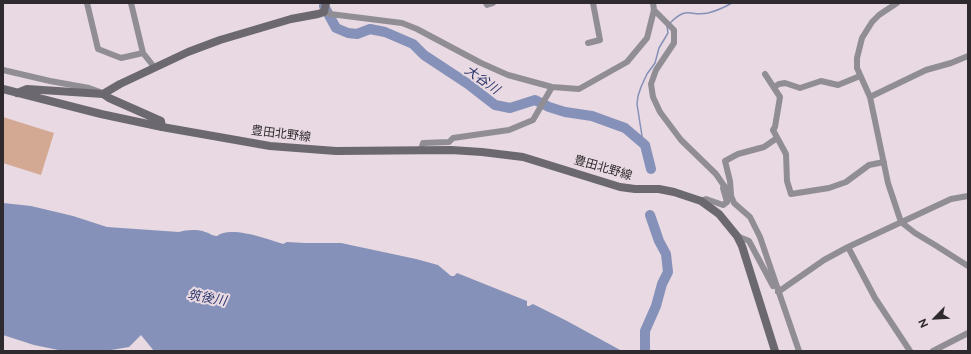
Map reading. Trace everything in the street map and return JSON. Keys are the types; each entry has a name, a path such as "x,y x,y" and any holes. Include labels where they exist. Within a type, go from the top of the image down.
{"main road":[{"path":"103,94 120,84 220,40 291,19 324,12 326,3"},
{"name":"豊田北野線","path":"3,89 101,114 162,127 270,146 336,151 467,150 523,157 620,187 635,189 659,189 674,192 701,201 719,214 737,236 746,256 775,351"},
{"path":"17,93 27,89 103,94 161,121 162,127"}],"street":[{"path":"87,3 98,49 121,58 143,53"},
{"path":"131,3 143,53 155,68"},
{"path":"486,3 487,5 494,3"},
{"path":"588,43 600,40 593,3"},
{"path":"324,12 402,23 417,29 481,63 508,75 552,87 579,89 627,62 647,38 654,10 653,3"},
{"path":"897,3 872,22 862,38 857,58 857,68 870,97 888,183 901,222 915,233 968,266"},
{"path":"654,10 674,30 674,43 656,70 651,84 653,98 660,112 680,140 716,174 734,203 750,217 760,237 799,351"},
{"path":"870,97 924,71 968,56"},
{"path":"3,70 89,88 103,94"},
{"path":"765,74 780,97 776,127 773,130 786,154 787,182 791,194 828,188 846,182 869,165 884,162"},
{"path":"774,87 785,83 800,88 821,81 838,85 860,76"},
{"path":"421,150 423,143 449,142 453,138 509,130 533,120 552,87"},
{"path":"731,196 730,181 725,161 738,154 764,147 777,138"},
{"path":"701,201 706,199 723,205 727,202 722,182"},
{"path":"778,292 824,260 848,247 951,199 968,196"},
{"path":"737,236 749,241 778,292"},
{"path":"848,247 875,298 910,351"},
{"path":"933,351 968,333"}],"shaded area":[{"path":"3,117 54,133 41,175 3,163"}],"water":[{"name":"筑後川","path":"3,203 31,206 73,216 107,227 179,232 196,230 214,236 223,233 239,232 259,236 283,244 287,242 341,243 416,259 438,265 451,276 454,276 457,273 527,301 527,306 533,304 622,351 154,351 141,335 129,347 105,351 63,351 34,345 3,335"}],"waterway":[{"path":"670,23 681,14 708,13 732,3"},
{"name":"大谷川","path":"324,6 336,28 348,33 357,34 370,29 385,32 413,44 424,55 468,84 495,105 510,108 535,100 549,107 565,112 592,116 625,128 645,145 651,169"},
{"path":"645,145 642,136 637,104 638,96 647,74 655,63 659,48 668,33 667,26"},
{"name":"大谷川","path":"645,351 645,331 656,306 662,284 668,272 666,254 659,241 650,215"}]}
